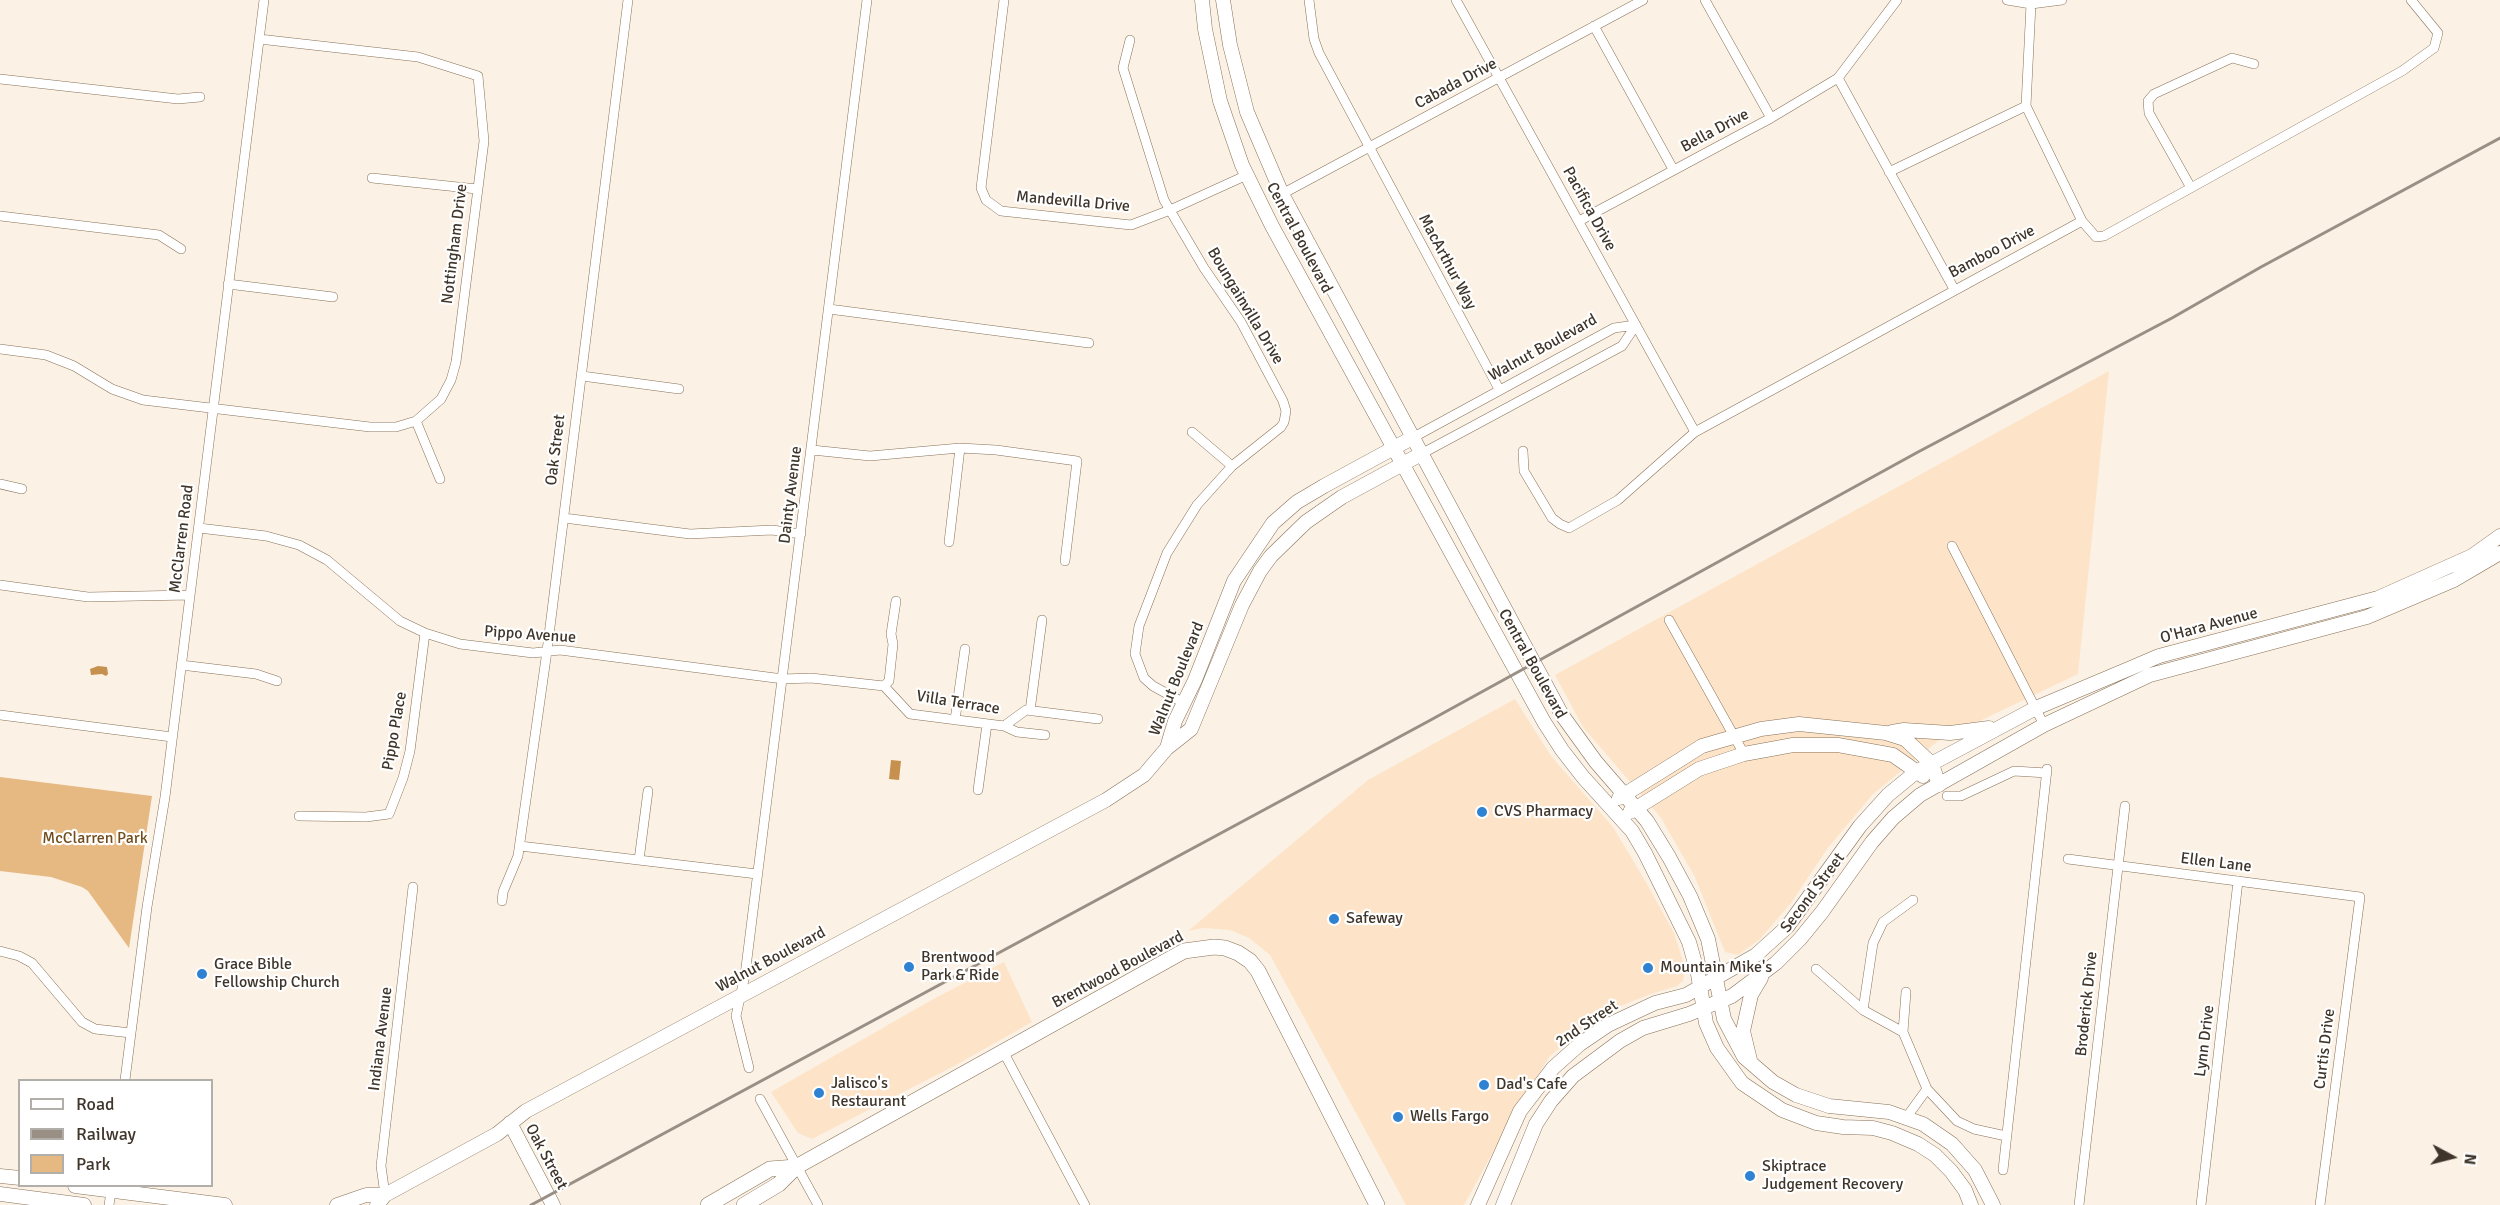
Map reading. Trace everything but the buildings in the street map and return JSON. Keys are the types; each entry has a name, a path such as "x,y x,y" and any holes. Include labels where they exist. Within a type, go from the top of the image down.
{"main road":[{"name":"Brentwood Boulevard","path":"744,1205 779,1184 796,1167 1184,951 1200,948 1225,948 1250,961 1258,971 1377,1205"},
{"name":"Brentwood Boulevard","path":"708,1205 770,1169 796,1167"}],"street":[{"name":"McClarren Road","path":"125,1079 147,907 165,797 264,0"},
{"name":"Oak Street","path":"502,902 503,892 520,846 582,376 627,0"},
{"name":"Dainty Avenue","path":"749,1068 736,1016 741,994 783,679 867,0"},
{"name":"Mandevilla Drive","path":"1004,0 981,188 986,201 1000,211 1131,225 1247,175"},
{"name":"Central Boulevard","path":"1202,0 1205,29 1220,101 1247,175 1272,226 1544,722 1562,750 1632,831 1667,895 1689,942 1706,1023 1717,1048 1742,1083 1782,1110 1816,1123 1892,1132 1918,1144 1935,1155 1951,1171 1965,1190 1971,1205"},
{"name":"Central Boulevard","path":"1223,0 1230,45 1247,112 1282,194 1562,715 1576,737 1636,809 1669,857 1690,896 1708,939 1724,1019 1733,1040 1752,1065 1773,1082 1796,1095 1829,1106 1889,1112 1923,1124 1952,1144 1975,1170 1993,1205"},
{"name":"MacArthur Way","path":"1309,0 1314,39 1319,53 1499,389"},
{"name":"Pacifica Drive","path":"1456,0 1695,432"},
{"name":"Cabada Drive","path":"1282,194 1643,0"},
{"path":"1705,0 1771,118"},
{"name":"Bella Drive","path":"1579,221 1771,118 1838,78 1898,0"},
{"path":"2007,0 2031,4 2062,0"},
{"path":"2031,4 2026,106 2082,220 2096,237 2104,236 2190,186 2402,71 2434,48 2438,33 2411,0"},
{"path":"1594,26 1674,169"},
{"name":"Nottingham Drive","path":"0,349 46,355 74,366 112,389 142,400 370,427 396,427 416,420 441,399 451,380 456,362 484,141 478,76 418,57 259,39"},
{"name":"Boungainvilla Drive","path":"1130,40 1123,68 1164,200 1204,268 1240,322 1285,406 1286,417 1281,427 1232,466 1197,505 1167,553 1136,636 1135,654 1144,678 1153,686 1184,704"},
{"path":"2190,186 2149,113 2148,101 2154,94 2232,58 2254,63"},
{"path":"1838,78 1954,289"},
{"path":"0,79 178,99 200,97"},
{"path":"1889,172 2026,106"},
{"path":"372,178 477,189"},
{"path":"0,216 159,235 181,249"},
{"name":"Bamboo Drive","path":"1523,451 1524,471 1552,518 1569,528 1618,500 1695,432 2082,220"},
{"path":"228,284 333,297"},
{"path":"829,309 1089,343"},
{"name":"Walnut Boulevard","path":"1167,748 1175,721 1234,581 1273,522 1306,496 1482,401 1499,389 1614,328 1636,325"},
{"name":"Walnut Boulevard","path":"337,1205 366,1195 381,1200 487,1141 526,1110 1106,800 1144,774 1167,748 1191,729 1242,605 1260,571 1288,537 1342,497 1622,346 1636,325"},
{"path":"582,376 679,389"},
{"path":"416,420 440,479"},
{"path":"1192,432 1232,466"},
{"path":"812,450 870,456 960,448 996,450 1077,461 1065,561"},
{"path":"949,542 960,448"},
{"path":"0,484 22,489"},
{"path":"564,518 690,534 772,530 801,534"},
{"name":"Pippo Avenue","path":"199,528 266,536 299,545 327,560 373,601 400,621 425,633 460,644 533,653 560,650 783,679"},
{"name":"O'Hara Avenue","path":"1916,772 2036,708 2159,656 2378,598 2472,556 2500,536"},
{"path":"1952,546 2044,725"},
{"name":"O'Hara Avenue","path":"1943,791 2044,725 2150,675 2367,617 2454,580 2500,553"},
{"path":"0,585 88,597 190,595"},
{"path":"783,679 811,678 884,686 889,681 896,601"},
{"path":"1042,620 1030,711 1098,719"},
{"path":"1669,620 1744,754"},
{"name":"Pippo Place","path":"299,816 366,817 389,814 403,778 410,751 425,633"},
{"path":"955,720 965,649"},
{"path":"181,665 256,674 277,681"},
{"name":"Villa Terrace","path":"884,686 910,714 1004,726 1026,710 1030,711"},
{"path":"0,715 172,737"},
{"path":"978,790 987,724"},
{"path":"1609,804 1702,746 1761,729 1799,724 1886,733 1905,739 1932,764 1943,791"},
{"path":"1004,726 1017,732 1045,735"},
{"path":"1886,733 1904,730 1950,733 2000,727"},
{"path":"1620,817 1699,770 1744,754 1793,745 1838,745 1893,754 1943,791 1961,796 2014,771 2047,771 2003,1170"},
{"name":"2nd Street","path":"1478,1205 1520,1111 1560,1062 1590,1038 1631,1013 1655,1003 1686,995 1756,955 1786,927 1860,826 1888,795 1916,772"},
{"path":"639,860 648,791"},
{"name":"Second Street","path":"1703,1009 1732,996 1765,971 1800,939 1872,842 1893,818 1920,795 1943,791"},
{"name":"Broderick Drive","path":"2079,1205 2125,806"},
{"path":"520,846 757,874"},
{"name":"Ellen Lane","path":"2068,859 2360,897"},
{"name":"Lynn Drive","path":"2201,1205 2238,881"},
{"name":"Indiana Avenue","path":"381,1200 381,1166 413,887"},
{"name":"Curtis Drive","path":"2320,1205 2360,897"},
{"path":"1863,1010 1873,943 1883,922 1913,900"},
{"path":"0,951 19,956 32,963 82,1022 95,1029 131,1033"},
{"path":"1816,969 1863,1010 1903,1032"},
{"path":"1752,1065 1743,1031 1751,995 1765,971"},
{"path":"1906,992 1903,1032 1926,1089 1957,1121 1974,1129 2006,1136"},
{"name":"2nd Street","path":"1503,1205 1536,1124 1572,1076 1596,1057 1643,1028 1703,1009"},
{"path":"1004,1053 1085,1205"},
{"path":"1906,1118 1926,1089"},
{"path":"760,1099 818,1205"},
{"name":"Oak Street","path":"510,1124 553,1205"},
{"path":"0,1176 18,1178"},
{"path":"109,1205 111,1188 225,1205"},
{"path":"0,1194 84,1205"}],"shaded area":[{"path":"2109,371 2078,674 1938,741 1873,794 1827,849 1791,903 1760,939 1738,955 1725,952 1695,877 1661,818 1583,727 1555,675"},
{"path":"98,666 107,667 106,676 91,675 90,669"},
{"path":"1515,699 1551,756 1613,827 1647,884 1674,933 1682,958 1683,981 1677,986 1616,1008 1585,1027 1550,1056 1517,1108 1464,1205 1406,1205 1270,955 1249,938 1230,930 1203,928 1188,931 1368,780"},
{"path":"891,760 901,761 899,780 889,779"},
{"path":"1004,962 1032,1022 956,1065 812,1139 798,1133 771,1092 928,1002"}],"green space":[{"name":"McClarren Park","path":"0,777 152,796 129,948 88,891 82,887 51,877 0,871"}],"railway":[{"path":"531,1205 1427,722 1918,452 2172,318 2261,267 2500,138"}],"place":[{"name":"CVS Pharmacy","path":"1482,812"},
{"name":"Safeway","path":"1334,919"},
{"name":"Brentwood Park & Ride","path":"909,967"},
{"name":"Mountain Mike's","path":"1648,968"},
{"name":"Grace Bible Fellowship Church","path":"202,974"},
{"name":"Dad's Cafe","path":"1484,1085"},
{"name":"Jalisco's Restaurant","path":"819,1093"},
{"name":"Wells Fargo","path":"1398,1117"},
{"name":"Skiptrace Judgement Recovery","path":"1750,1176"}]}
